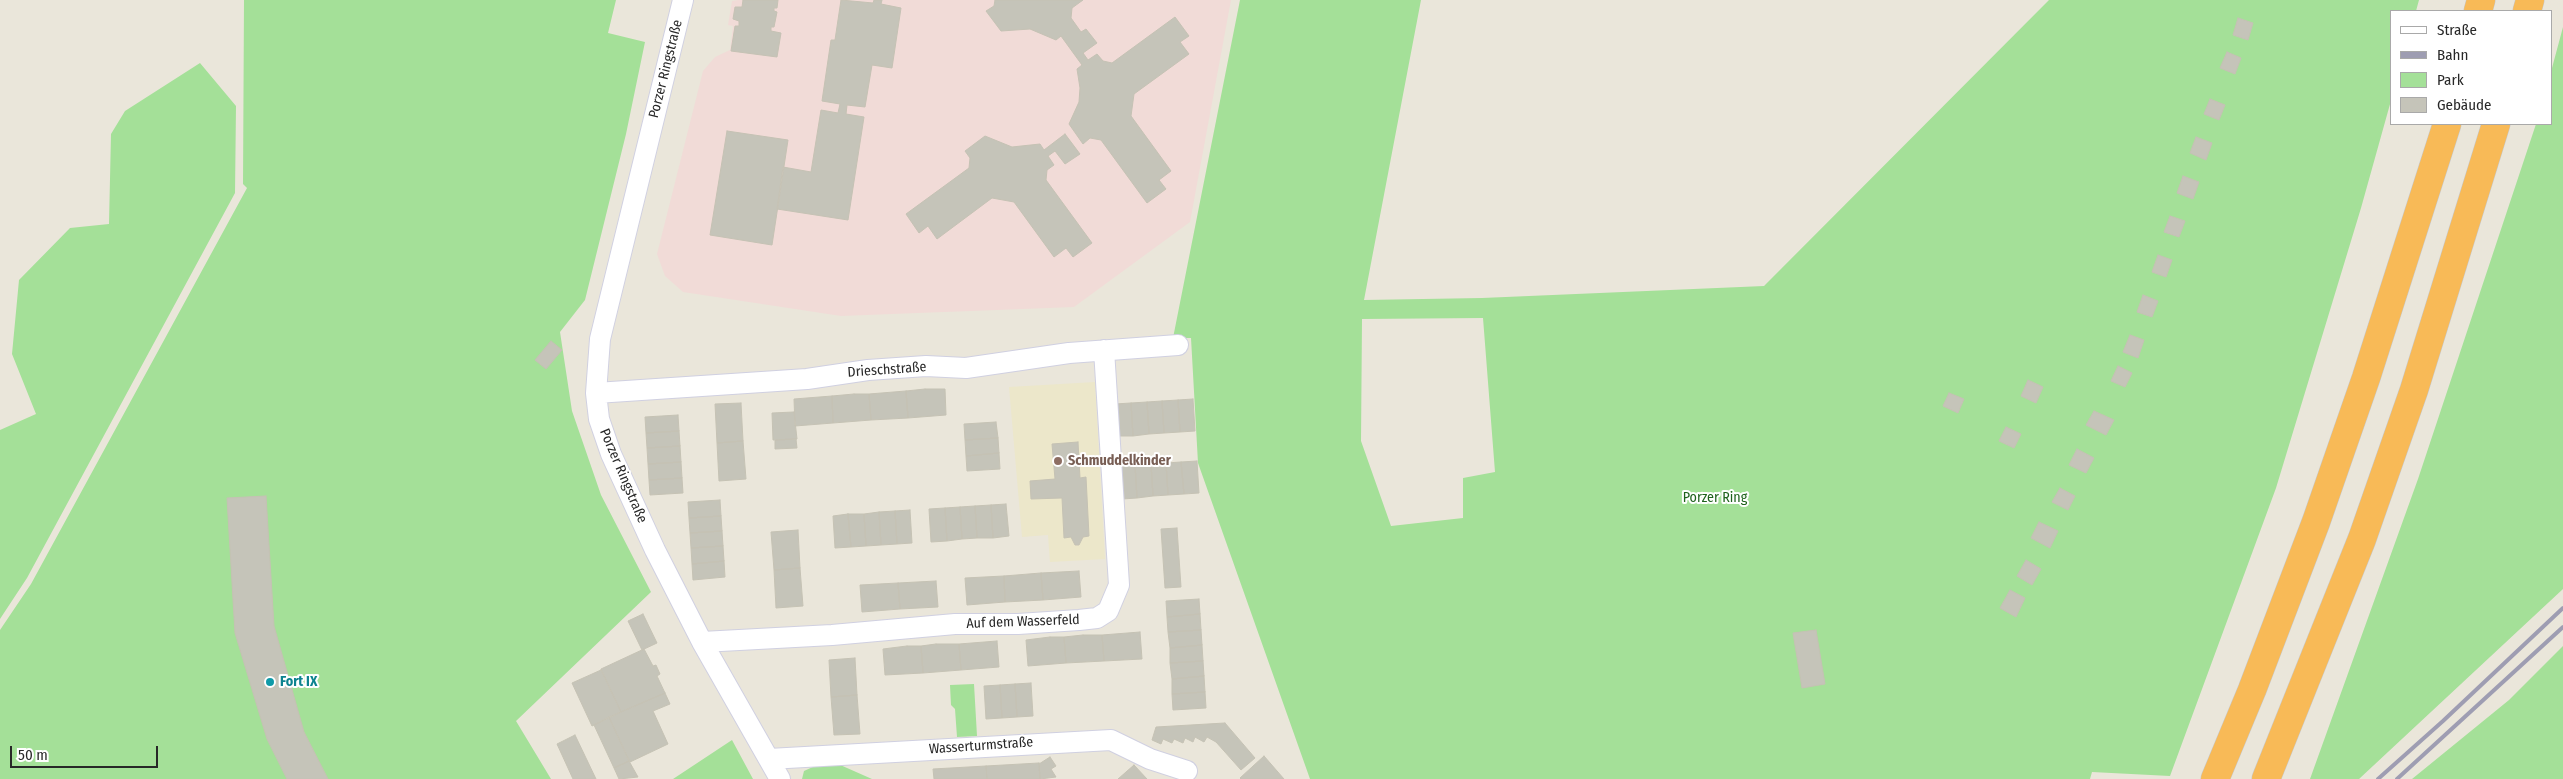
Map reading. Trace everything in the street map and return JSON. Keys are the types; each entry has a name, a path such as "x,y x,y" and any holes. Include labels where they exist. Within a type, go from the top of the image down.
{"highway":[{"path":"2215,779 2316,522 2372,360 2447,125"},
{"path":"2266,779 2362,539 2414,390 2496,125"}],"street":[{"name":"Porzer Ringstraße","path":"683,0 600,339 596,393 599,419 611,454 655,550 702,642 780,779"},
{"name":"Drieschstraße","path":"596,393 807,379 868,370 926,366 966,368 1104,350 1178,345"},
{"name":"Auf dem Wasserfeld","path":"702,642 832,635 955,624 1018,624 1079,620 1097,618 1108,612 1119,585 1104,350"},
{"name":"Wasserturmstraße","path":"769,760 1110,740 1150,759 1187,772"}],"shaded area":[{"path":"1231,0 1190,222 1074,307 841,316 683,292 665,276 657,254 703,71 715,57 730,50 733,26 728,25 732,1"},
{"name":"Schmuddelkinder","path":"1095,382 1105,559 1050,562 1048,535 1022,537 1009,387"}],"green space":[{"path":"244,0 616,0 608,33 645,42 626,134 585,300 560,332 572,411 601,495 651,592 516,721 551,779 0,779 0,630 31,584 247,188 243,184"},
{"name":"Porzer Ring","path":"1240,0 1421,0 1364,300 1482,298 1764,286 2049,0 2419,0 2416,10 2390,10 2390,104 2361,208 2276,488 2170,776 2092,772 2090,779 1310,779 1198,463 1191,338 1173,338","holes":["1483,318 1495,472 1463,478 1463,518 1391,526 1361,441 1362,319"]},
{"path":"2563,27 2563,589 2359,779 2310,779 2418,479 2536,125 2553,125 2553,64"},
{"path":"200,63 236,106 235,193 27,578 0,619 0,430 36,414 12,354 19,280 70,228 109,224 111,134 125,111"},
{"path":"2563,646 2563,779 2412,779 2509,700"},
{"path":"974,684 977,736 957,737 955,709 951,705 950,685"},
{"path":"732,740 753,779 673,779"},
{"path":"838,764 872,779 802,779 804,771 815,766"}],"building":[{"path":"743,0 778,0 777,8 774,8 774,11 777,12 774,27 771,27 771,31 781,33 777,57 731,51 735,26 739,26 739,21 733,19 735,7 742,7"},
{"path":"841,0 873,3 874,0 882,0 881,4 901,8 892,68 872,65 865,107 847,105 846,114 864,117 848,220 777,209 783,167 811,172 821,110 838,113 840,104 822,101 831,40 835,40"},
{"path":"995,0 1083,0 1072,8 1071,18 1081,32 1086,29 1097,43 1083,53 1088,60 1097,54 1103,61 1112,63 1175,17 1189,36 1180,42 1189,54 1134,94 1131,116 1171,171 1159,180 1166,189 1147,203 1101,140 1090,138 1083,144 1069,124 1079,102 1080,88 1077,69 1082,65 1061,36 1056,40 1030,29 1001,31 986,11 994,6"},
{"path":"2238,18 2253,23 2248,40 2233,35"},
{"path":"2227,52 2241,58 2235,74 2220,68"},
{"path":"2210,99 2225,105 2219,120 2204,114"},
{"path":"727,131 788,140 772,245 710,235"},
{"path":"1065,134 1080,154 1065,164 1055,151 1048,156 1054,165 1047,170 1046,180 1092,243 1073,257 1066,248 1054,257 1014,202 992,198 937,239 928,226 919,233 906,214 969,168 970,158 965,151 985,136 1012,147 1040,144 1044,150"},
{"path":"2196,137 2212,143 2206,160 2190,153"},
{"path":"2183,176 2199,182 2193,199 2177,193"},
{"path":"2170,216 2185,221 2179,237 2164,232"},
{"path":"2158,255 2172,260 2166,277 2152,272"},
{"path":"2143,295 2158,301 2152,317 2137,312"},
{"path":"2130,335 2144,340 2138,358 2123,352"},
{"path":"551,341 562,350 546,369 535,360"},
{"path":"2118,366 2132,373 2125,387 2111,381"},
{"path":"2028,380 2043,387 2036,403 2021,396"},
{"path":"945,389 946,415 908,418 906,391"},
{"path":"906,391 908,418 871,420 869,394"},
{"path":"1949,393 1964,399 1958,413 1943,406"},
{"path":"869,394 871,420 833,423 832,396"},
{"path":"832,396 833,423 795,426 794,399"},
{"path":"1193,399 1195,431 1180,432 1178,400"},
{"path":"1178,400 1180,432 1164,433 1162,401"},
{"path":"1162,401 1164,433 1149,434 1147,402"},
{"path":"1147,402 1149,434 1133,436 1131,403"},
{"path":"741,403 743,441 717,443 715,404"},
{"path":"1131,403 1133,436 1117,436 1115,404"},
{"path":"2094,411 2114,420 2106,435 2086,425"},
{"path":"794,412 797,439 773,440 772,413"},
{"path":"678,415 679,431 646,433 645,417"},
{"path":"996,422 998,438 965,440 964,424"},
{"path":"2006,427 2021,434 2014,448 1999,441"},
{"path":"679,431 680,446 647,448 646,433"},
{"path":"998,438 999,453 966,456 965,440"},
{"path":"796,439 797,448 775,449 775,440"},
{"path":"743,441 746,479 719,481 717,443"},
{"path":"1078,442 1080,478 1086,477 1089,536 1083,537 1079,545 1075,545 1071,537 1064,538 1062,498 1031,499 1030,481 1055,479 1052,444"},
{"path":"680,446 681,462 648,464 647,448"},
{"path":"2077,449 2094,458 2086,473 2069,465"},
{"path":"999,453 1000,469 967,471 966,456"},
{"path":"1197,461 1199,493 1184,494 1181,462"},
{"path":"681,462 682,478 649,480 648,464"},
{"path":"1181,462 1184,494 1168,495 1166,463"},
{"path":"1166,463 1168,495 1153,496 1151,464"},
{"path":"1151,464 1153,496 1137,498 1135,465"},
{"path":"1135,465 1137,498 1122,499 1119,466"},
{"path":"682,478 683,493 650,495 649,480"},
{"path":"2060,488 2075,496 2068,510 2052,502"},
{"name":"Fort IX","path":"266,496 274,626 304,732 328,779 287,779 267,739 235,633 227,498"},
{"path":"720,500 721,516 689,518 688,502"},
{"path":"1006,504 1009,536 993,538 991,505"},
{"path":"991,505 993,538 977,538 975,506"},
{"path":"975,506 977,538 962,539 960,507"},
{"path":"960,507 962,539 947,541 945,508"},
{"path":"945,508 947,541 931,542 929,509"},
{"path":"910,510 912,543 897,544 895,511"},
{"path":"895,511 897,544 881,545 879,512"},
{"path":"879,512 881,545 866,546 864,514"},
{"path":"848,514 851,547 835,548 833,516"},
{"path":"848,514 864,514 866,546 851,547"},
{"path":"721,516 722,531 690,533 689,518"},
{"path":"2039,522 2058,531 2050,548 2031,538"},
{"path":"1177,528 1181,587 1165,588 1161,529"},
{"path":"798,530 800,568 774,570 771,532"},
{"path":"722,531 723,546 691,548 690,533"},
{"path":"723,546 724,561 692,564 691,548"},
{"path":"2026,560 2041,569 2032,585 2017,576"},
{"path":"724,561 725,577 693,580 692,564"},
{"path":"800,568 803,606 776,608 774,570"},
{"path":"1079,571 1081,597 1043,600 1041,573"},
{"path":"1041,573 1043,600 1005,602 1004,576"},
{"path":"1004,576 1005,602 967,605 965,578"},
{"path":"936,581 938,607 900,609 898,583"},
{"path":"898,583 900,609 862,612 860,585"},
{"path":"2010,590 2025,598 2016,617 2000,608"},
{"path":"1199,599 1200,614 1167,617 1166,601"},
{"path":"643,614 657,643 642,650 628,621"},
{"path":"1200,614 1201,630 1168,632 1167,617"},
{"path":"1201,630 1202,645 1170,648 1168,632"},
{"path":"1816,630 1825,684 1802,688 1793,633"},
{"path":"1140,632 1142,659 1104,661 1102,635"},
{"path":"1102,635 1104,661 1066,663 1064,637"},
{"path":"1064,637 1066,663 1028,666 1026,640"},
{"path":"997,641 999,667 961,670 959,644"},
{"path":"959,644 961,670 923,673 921,646"},
{"path":"1202,645 1203,661 1170,663 1170,648"},
{"path":"921,646 923,673 885,675 883,649"},
{"path":"644,649 653,666 656,665 660,674 657,676 665,693 621,712 601,669"},
{"path":"855,658 857,695 831,697 829,660"},
{"path":"1203,661 1204,676 1172,679 1170,663"},
{"path":"601,670 621,712 592,726 572,683"},
{"path":"1204,676 1205,692 1172,694 1172,679"},
{"path":"1031,683 1033,716 1017,717 1015,684"},
{"path":"1015,684 1017,717 1002,718 1000,685"},
{"path":"1000,685 1002,718 986,719 984,686"},
{"path":"1205,692 1206,708 1173,710 1172,694"},
{"path":"665,693 670,704 653,711 668,744 630,762 609,717"},
{"path":"857,695 860,734 834,735 831,697"},
{"path":"609,717 629,761 614,768 594,725"},
{"path":"1225,723 1255,758 1241,770 1216,742 1207,737 1204,742 1195,737 1193,742 1185,738 1183,743 1174,739 1172,743 1163,739 1161,744 1152,740 1156,727"},
{"path":"575,735 596,779 573,779 557,744"},
{"path":"1264,756 1284,779 1240,778"},
{"path":"1050,757 1056,766 1051,769 1056,777 1040,779 1039,764"},
{"path":"629,761 638,777 619,779 614,768"},
{"path":"1039,763 1040,779 987,779 986,766"},
{"path":"1134,765 1147,779 1118,779"},
{"path":"986,766 987,779 934,779 933,769"}],"railway":[{"path":"2378,779 2443,721 2563,608"},
{"path":"2397,779 2563,627"}],"place":[{"name":"Schmuddelkinder","path":"1058,461"},
{"name":"Fort IX","path":"270,682"}]}
